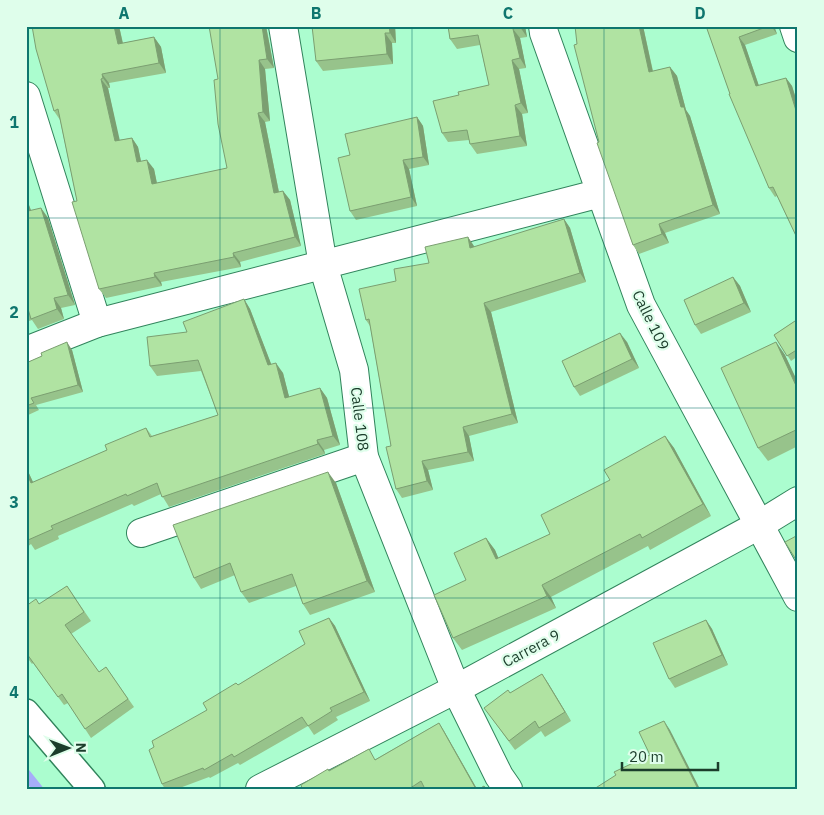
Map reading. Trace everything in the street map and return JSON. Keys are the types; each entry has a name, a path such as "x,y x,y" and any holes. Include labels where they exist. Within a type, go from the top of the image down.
{"street":[{"name":"Calle 108","path":"283,26 323,265 354,370 364,457 456,689 499,776 508,789"},
{"name":"Calle 109","path":"543,26 641,305 798,597"},
{"path":"794,26 798,38"},
{"path":"26,96 97,324"},
{"path":"26,351 97,324 601,193"},
{"path":"141,533 364,457"},
{"name":"Carrera 9","path":"260,789 456,689 759,525 798,501"},
{"path":"26,712 92,789"}],"building":[{"path":"32,26 114,26 118,44 154,37 159,63 102,74 103,78 101,79 115,141 132,138 137,162 147,160 152,184 227,168 218,124 214,80 218,79 209,26 262,26 267,59 259,60 263,112 258,113 274,193 283,191 295,237 233,253 234,257 154,273 155,277 99,289 72,202 77,201 58,109 54,111 36,49"},
{"path":"312,26 389,26 390,33 385,33 387,54 316,61"},
{"path":"448,26 520,26 513,29 520,58 512,60 521,103 515,105 520,136 470,144 467,130 442,133 433,101 459,95 458,92 489,85 478,35 450,39"},
{"path":"575,26 639,26 649,72 670,67 713,205 659,224 662,234 633,245 597,143 599,142 574,45 577,44"},
{"path":"706,26 769,26 739,37 756,86 786,78 798,117 798,240 773,187 769,188 729,94"},
{"path":"417,117 423,157 403,160 411,197 350,211 338,158 350,155 345,134"},
{"path":"26,207 28,211 41,208 68,295 54,298 57,309 31,319 28,309 26,310"},
{"path":"564,219 580,273 484,303 512,414 463,427 468,452 422,461 427,481 396,489 386,447 391,446 369,319 366,320 359,289 396,281 394,269 429,263 425,247 468,237 470,248"},
{"path":"733,277 744,303 695,325 684,300"},
{"path":"244,299 268,365 276,363 285,398 320,388 333,436 317,440 318,444 162,497 157,483 51,526 53,529 28,540 26,536 26,472 31,483 107,450 105,445 146,428 150,437 218,415 198,360 150,366 147,337 187,332 183,322"},
{"path":"798,319 798,349 787,356 774,335"},
{"path":"620,333 632,359 574,387 562,361"},
{"path":"67,342 78,385 31,398 34,403 26,406 26,363 42,356 41,353"},
{"path":"776,342 798,390 798,429 758,448 721,368"},
{"path":"665,436 703,504 642,538 640,534 542,585 547,596 453,638 434,595 466,580 454,553 486,538 496,559 550,534 541,515 610,480 604,470"},
{"path":"328,472 367,581 303,604 292,574 241,592 230,563 194,578 173,525"},
{"path":"798,535 798,563 785,542"},
{"path":"67,586 84,612 65,625 99,672 106,667 128,699 85,729 62,694 58,697 26,655 26,606 36,599 39,604"},
{"path":"329,618 364,692 330,708 332,711 308,726 302,717 234,757 232,754 204,770 203,768 162,784 149,750 154,747 152,741 207,710 203,703 236,683 238,685 305,644 299,631"},
{"path":"706,620 722,655 669,679 653,643"},
{"path":"542,674 565,712 539,728 535,721 509,741 484,708 508,690 510,693"},
{"path":"664,721 698,789 594,789 616,775 614,772 650,755 639,732"},
{"path":"439,723 476,789 425,789 421,781 409,789 300,789 302,788 301,785 328,769 329,771 369,749 375,760"}],"waterway":[{"path":"26,774 38,789"}]}
